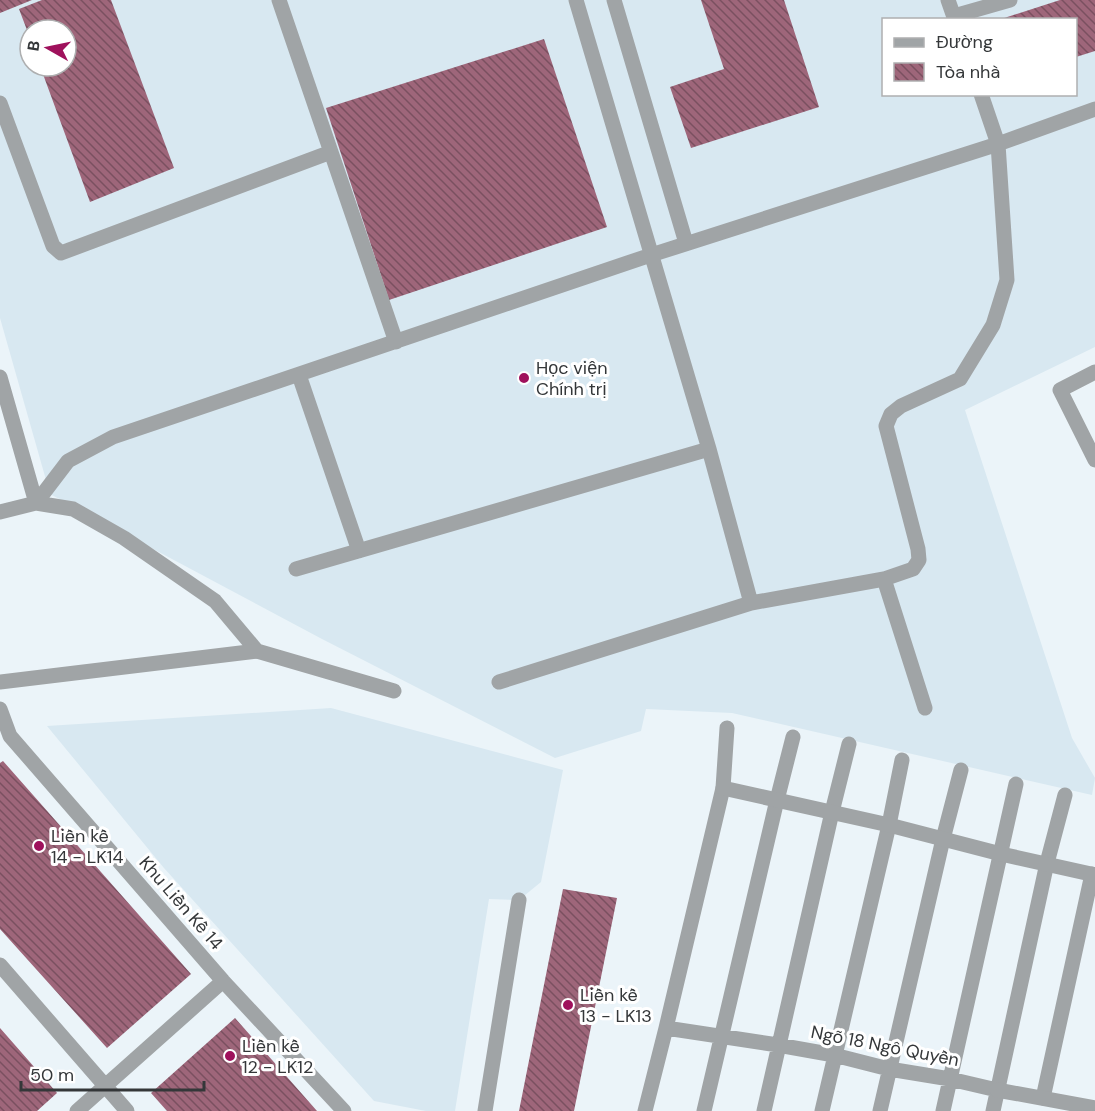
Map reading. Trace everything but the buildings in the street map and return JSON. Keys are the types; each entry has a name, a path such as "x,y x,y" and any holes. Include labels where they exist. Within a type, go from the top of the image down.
{"street":[{"path":"279,0 396,342"},
{"path":"576,0 709,448 750,603"},
{"path":"614,0 686,243"},
{"path":"948,0 954,18 1010,0"},
{"path":"499,682 750,603 884,579 913,569 919,560 918,549 886,426 891,414 901,406 960,379 993,325 1007,280 998,144 982,96"},
{"path":"0,102 53,246 61,253 331,152"},
{"path":"36,503 68,460 113,437 686,243 998,144 1095,109"},
{"path":"1095,372 1060,390 1095,460"},
{"path":"299,375 359,551"},
{"path":"0,377 36,503"},
{"path":"296,568 709,448"},
{"path":"0,512 36,503 73,509 124,538 215,600 256,651"},
{"path":"884,579 925,708"},
{"path":"0,682 256,651 394,691"},
{"name":"Khu Liền Kề 14","path":"0,710 10,736 223,981 344,1111"},
{"path":"645,1111 723,788 727,728"},
{"path":"704,1111 793,737"},
{"path":"764,1111 849,744"},
{"path":"822,1111 902,760"},
{"path":"880,1111 961,770"},
{"path":"943,1111 1016,784"},
{"path":"723,788 889,825 1093,875 1043,1098"},
{"path":"993,1111 1047,863 1065,795"},
{"path":"485,1111 519,900"},
{"path":"0,965 127,1111"},
{"path":"77,1111 223,981"},
{"name":"Ngõ 18 Ngô Quyền","path":"666,1028 834,1055 889,1069 1095,1108"}],"shaded area":[{"name":"Học viện Chính trị","path":"0,0 1095,0 1095,347 965,410 1072,738 1095,778 1092,795 732,713 646,709 641,731 555,758 322,639 50,494 0,318"},
{"path":"331,708 563,770 541,882 519,900 489,899 455,1111 426,1111 374,1101 164,868 47,726"}],"place":[{"name":"Học viện Chính trị","path":"524,378"},
{"name":"Liền kề 14 - LK14","path":"39,846"},
{"name":"Liền kề 13 - LK13","path":"568,1005"},
{"name":"Liền kề 12 - LK12","path":"230,1056"}]}
